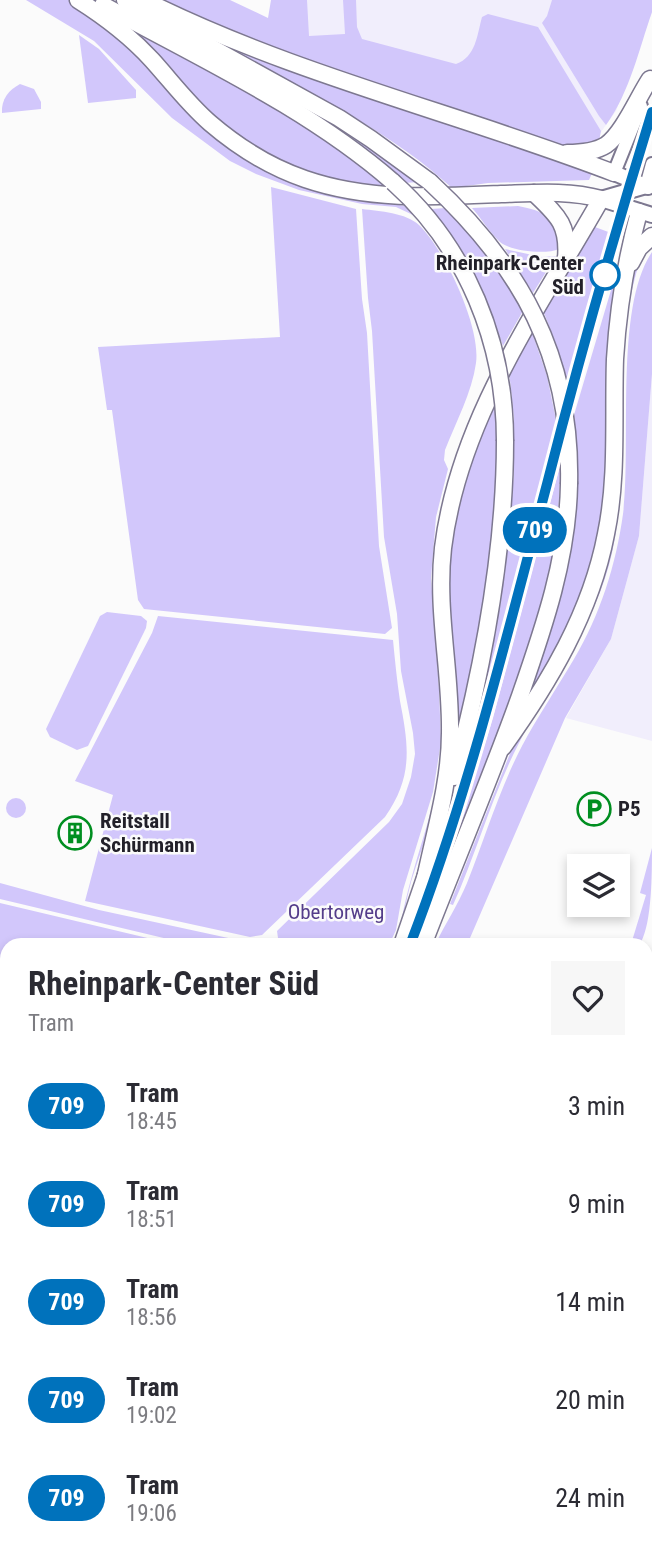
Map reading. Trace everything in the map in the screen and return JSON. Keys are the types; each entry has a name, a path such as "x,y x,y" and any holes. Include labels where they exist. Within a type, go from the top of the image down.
{"highway":[{"path":"78,0 133,40 209,122 250,153 306,180 364,193 426,197 534,193 580,195 601,199 490,394 468,445 453,495 443,549 441,581 441,619 450,706 450,735 444,789 425,879"},
{"path":"93,0 312,123 353,150 416,205 443,239 478,301 498,365 503,403 505,441 501,531 463,743 425,879 404,938"},
{"path":"125,0 339,118 430,182 456,206 496,251 537,321 549,348 562,397 569,444 569,484 561,560 539,640 503,747 426,938"},
{"path":"144,0 192,24 283,61 614,173"},
{"path":"558,153 590,151 604,146 622,125 651,76"},
{"path":"534,193 556,215 564,228 568,240 566,263"},
{"path":"503,747 562,654 589,596 600,563 612,494 615,357 625,275 640,212"},
{"path":"625,275 639,248 652,236"}],"main road":[{"path":"601,199 614,173 651,76"},
{"path":"640,212 649,187 652,164"},
{"path":"614,173 649,187"},
{"path":"614,173 622,193 640,212"},
{"path":"601,199 649,187"},
{"path":"601,199 640,212"}],"shaded area":[{"path":"300,0 652,0 652,12 616,111 596,139 300,60"},
{"path":"652,374 652,741 566,718 611,639 639,536"}],"green space":[{"path":"26,0 69,0 83,8 121,36 203,124 340,195 405,206 413,215 396,207 362,204 299,190 230,161 172,118 94,41"},
{"path":"104,0 113,0 305,106 420,182 403,183"},
{"path":"153,0 230,0 268,18 271,0 307,0 309,36 345,34 343,0 356,0 357,27 362,39 456,64 472,51 482,17 488,14 538,27 601,131 599,141 575,148 558,145 299,61"},
{"path":"552,0 652,0 652,12 633,70 606,125 542,23"},
{"path":"131,29 286,114 339,147 387,189 327,180 269,157 205,112"},
{"path":"79,35 99,49 136,90 136,98 88,103"},
{"path":"215,41 593,171 589,180 488,183 452,188 398,145 369,126"},
{"path":"20,84 34,89 41,102 41,109 2,113 6,96"},
{"path":"271,187 356,209 367,333 379,546 392,628 385,634 144,609 138,600 112,410 107,410 98,347 280,337"},
{"path":"518,206 535,210 550,220 562,241 559,249 537,252 505,245 472,208"},
{"path":"446,208 488,257 523,311 503,346 473,274 431,209"},
{"name":"Obertorweg","path":"362,209 407,218 419,225 429,237 440,252 459,290 473,330 476,348 471,385 445,450 444,460 448,469 436,517 431,578 441,742 433,792 403,890 392,938 278,938 277,931 389,822 402,804 415,754 401,671 397,614 384,537"},
{"path":"595,227 611,233 569,389 544,313"},
{"path":"625,239 604,514 589,580 563,638 523,706 570,548 578,464 574,415 616,280"},
{"path":"505,249 542,257 556,256 533,293"},
{"path":"652,252 652,374 639,536 611,639 565,718 470,938 439,938 467,883 499,797 522,746 583,642 606,589 623,514 628,341 640,277"},
{"path":"562,254 561,262 495,374 477,412 450,491 442,533 438,579 446,718 444,765 435,809 411,882 400,929 410,883 436,791 444,744 445,703 435,580 438,534 446,491 459,449 494,370"},
{"path":"641,258 631,294 626,331 618,516 605,579 572,651 509,763 453,905 450,904 511,751 593,604 620,401 625,313 633,273 637,261"},
{"path":"532,332 547,376 558,429 474,747 437,866 474,725 494,629 509,535 514,471 514,419 509,371"},
{"path":"494,398 497,460 495,521 484,602 458,737 449,624 449,561 462,490"},
{"path":"561,462 557,533 544,602 513,696 446,869 493,718"},
{"path":"107,612 141,616 147,621 146,628 88,746 77,750 50,737 46,729 100,616"},
{"path":"158,616 393,640 407,747 404,775 394,802 385,817 262,935 250,937 85,901 113,795 75,781 152,633"},
{"path":"16,798 23,801 26,808 23,815 16,818 9,815 6,808 9,801"},
{"path":"652,848 651,897 645,933 643,938 633,938 646,895 640,893"},
{"path":"0,883 99,910 229,938 164,938 0,899"},
{"path":"0,903 148,938 0,938"}],"tram line":[{"path":"412,938 466,785 547,483 652,112"},
{"name":"709","path":"412,938 466,785 547,483 652,112"}],"place":[{"name":"Rheinpark-Center Süd","path":"605,275"},
{"name":"P5","path":"594,809"},
{"name":"Reitstall Schürmann","path":"75,833"}]}
